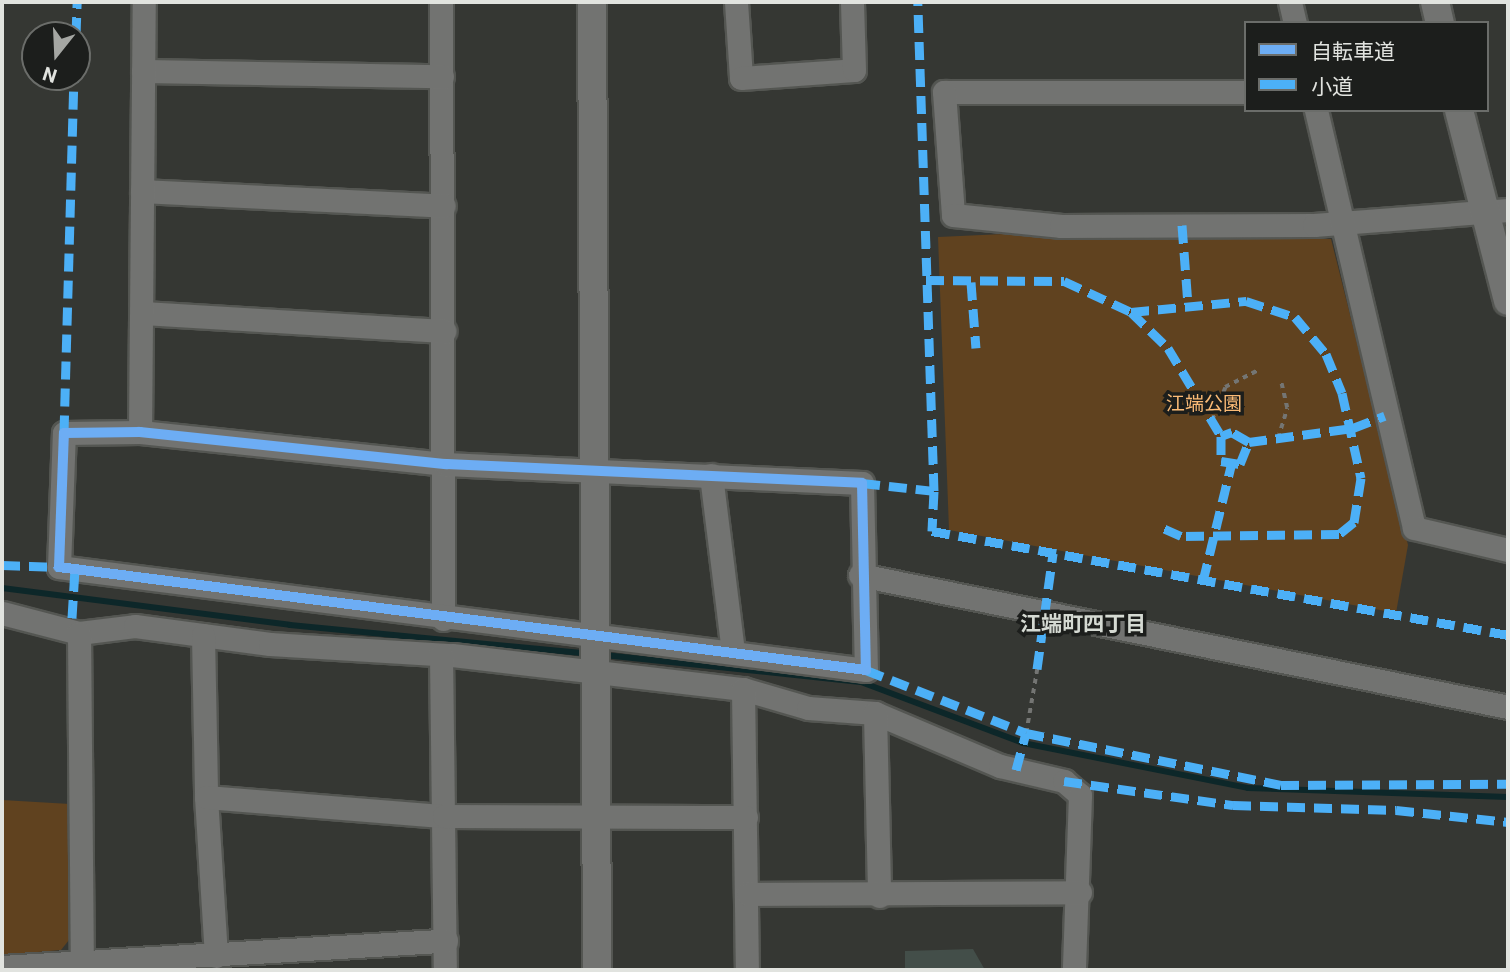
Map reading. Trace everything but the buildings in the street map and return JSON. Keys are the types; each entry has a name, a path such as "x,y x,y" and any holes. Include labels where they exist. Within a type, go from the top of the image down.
{"street":[{"path":"140,432 144,2"},
{"path":"441,2 446,464 443,619"},
{"path":"592,2 598,638 597,970"},
{"path":"736,2 741,78 854,70 852,2"},
{"path":"1290,2 1295,21"},
{"path":"1435,2 1440,21"},
{"path":"144,71 442,76"},
{"path":"1244,92 944,92 953,215 1050,226 1343,221 1496,212"},
{"path":"1316,112 1414,528 1508,550"},
{"path":"1460,112 1496,212 1508,301"},
{"path":"142,191 444,206"},
{"path":"142,313 444,331"},
{"path":"140,432 446,464 595,469 862,483 860,575 866,670 733,651 443,619 59,567 64,433 140,432"},
{"path":"711,475 733,651"},
{"path":"860,575 1508,708"},
{"path":"2,612 79,633 135,626 203,635 441,654 743,689 808,708 836,705 875,713 1000,766 1064,781 1080,795 1080,892 1074,970"},
{"path":"79,633 82,967"},
{"path":"203,635 206,797 216,956"},
{"path":"441,654 445,970"},
{"path":"743,689 747,970"},
{"path":"875,713 879,896"},
{"path":"206,797 443,816 746,817"},
{"path":"748,894 879,896 1080,892"},
{"path":"2,967 82,967 446,941"}],"path":[{"path":"1212,420 1225,387 1257,371"},
{"path":"1278,438 1287,408 1281,383"},
{"path":"1026,733 1037,669"}],"green space":[{"name":"江端公園","path":"1004,234 1331,239 1408,545 1396,613 949,530 938,237"},
{"path":"2,800 70,804 69,940 61,950 2,955"}],"waterway":[{"path":"2,588 290,625 590,654"},
{"path":"604,655 861,682 1023,743 1248,788 1508,797"}],"marked path":[{"path":"76,21 77,2"},
{"path":"862,483 934,491 918,2"},
{"path":"64,433 74,91"},
{"path":"1182,225 1188,305"},
{"path":"926,280 1064,281 1131,312 1168,348 1221,436"},
{"path":"971,282 976,348"},
{"path":"1131,312 1246,301 1295,317 1326,354 1342,393 1361,478 1354,522 1339,534 1181,536 1159,526"},
{"path":"1249,442 1232,432 1221,436 1221,461 1240,464 1249,442 1353,428 1385,416"},
{"path":"1203,581 1231,466"},
{"path":"934,491 932,531 1508,635"},
{"path":"1037,669 1053,553"},
{"path":"2,565 59,567"},
{"path":"72,618 75,569"},
{"path":"866,670 1026,733 1281,785 1508,784"},
{"path":"1016,770 1026,733"},
{"path":"1064,781 1233,805 1396,810 1508,822"}],"cycle path":[{"path":"140,432 446,464 862,483 866,670 59,567 64,433 140,432"}],"district":[{"name":"江端町四丁目","path":"1083,624"}]}
